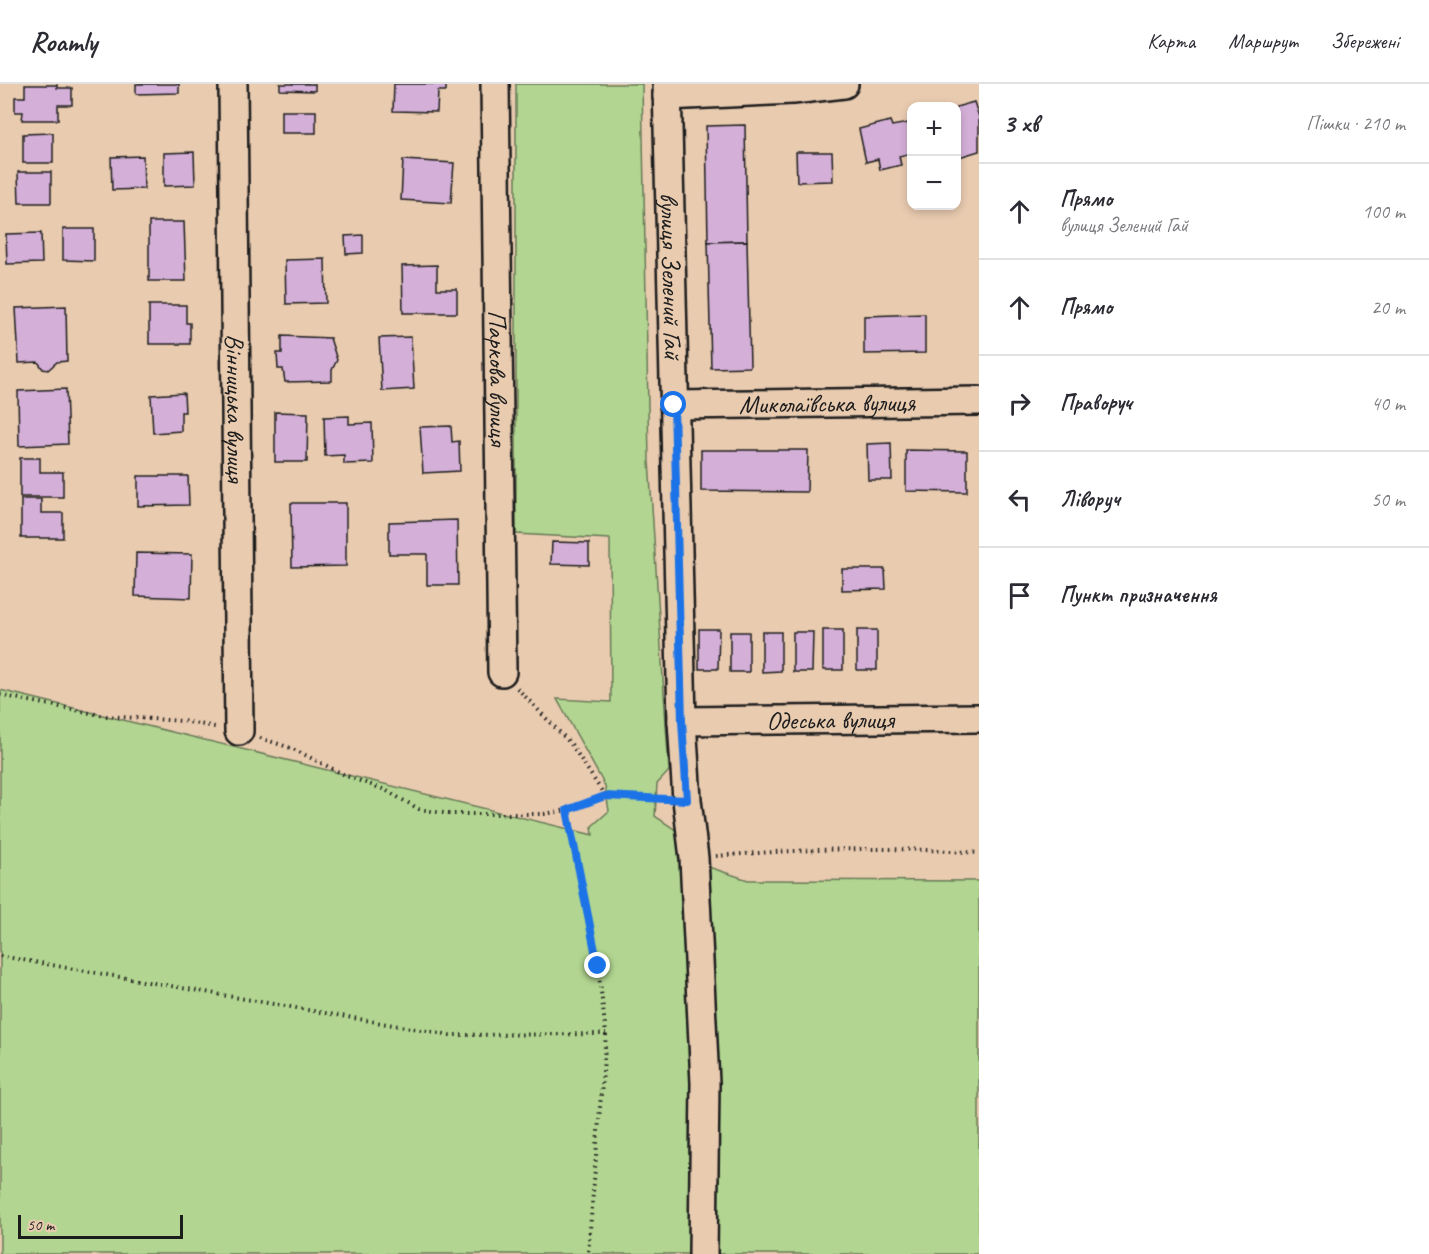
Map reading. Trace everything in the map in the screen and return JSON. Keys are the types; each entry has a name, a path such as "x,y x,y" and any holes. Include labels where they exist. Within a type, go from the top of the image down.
{"street":[{"name":"Вінницька вулиця","path":"233,84 239,731"},
{"name":"Паркова вулиця","path":"495,84 502,672"},
{"path":"667,90 793,90 844,84"},
{"name":"вулиця Зелений Гай","path":"667,90 682,721 687,800 694,858 705,1083 703,1254"},
{"name":"Миколаївська вулиця","path":"674,405 979,401"},
{"name":"Одеська вулиця","path":"682,721 979,718"}],"path":[{"path":"502,672 571,744 605,796"},
{"path":"0,695 105,716 183,721 239,731 291,748 349,777 385,790 419,809 449,814 544,814 567,810 605,796 687,800"},
{"path":"567,810 598,966 606,1034 588,1254"},
{"path":"694,858 797,850 923,849 979,853"},
{"path":"0,956 450,1035 606,1034"}],"green space":[{"path":"516,84 642,84 649,461 669,771 657,784 655,816 680,833 681,858 748,880 979,881 979,1254 0,1254 0,690 593,835 592,826 609,811 605,786 557,699 611,702 610,539 516,534"}],"building":[{"path":"136,84 179,84 179,93 136,94"},
{"path":"280,84 315,84 315,91 280,90"},
{"path":"394,84 446,84 446,91 438,91 437,112 393,111"},
{"path":"25,85 57,85 57,88 72,88 72,105 58,105 58,120 22,120 23,112 15,112 15,97 25,97"},
{"path":"974,102 979,117 979,151 961,156 961,156 961,106"},
{"path":"281,111 316,111 316,133 281,133"},
{"path":"890,121 892,126 907,123 907,154 899,156 901,165 880,170 878,159 866,162 859,129"},
{"path":"745,125 747,241 708,242 706,126"},
{"path":"53,133 53,163 23,163 23,134"},
{"path":"194,152 195,185 164,186 164,153"},
{"path":"796,152 832,152 833,181 797,182"},
{"path":"143,156 144,189 112,190 111,157"},
{"path":"403,160 454,163 451,203 401,200"},
{"path":"18,172 51,172 51,203 19,203"},
{"path":"149,222 184,222 186,281 149,281"},
{"path":"63,229 94,229 94,261 63,260"},
{"path":"41,233 42,263 7,264 6,234"},
{"path":"363,235 363,253 346,254 345,236"},
{"path":"747,241 750,367 711,368 708,242"},
{"path":"325,259 326,303 286,304 285,260"},
{"path":"437,265 437,289 457,289 457,313 403,313 402,266"},
{"path":"149,305 186,305 186,323 190,323 190,344 149,344"},
{"path":"66,306 67,361 57,362 48,370 43,369 38,362 19,363 16,308"},
{"path":"925,314 925,353 864,354 864,316"},
{"path":"282,336 330,338 337,360 332,370 332,381 285,382 283,369 278,369 277,353 282,353"},
{"path":"411,337 414,389 382,391 379,338"},
{"path":"66,389 68,444 19,446 18,391"},
{"path":"184,393 185,412 181,412 181,431 153,433 151,395"},
{"path":"275,412 308,413 307,462 275,462"},
{"path":"349,416 349,424 372,423 373,463 344,464 344,455 325,456 324,417"},
{"path":"451,426 452,442 459,441 460,471 423,473 420,427"},
{"path":"891,443 892,480 868,480 867,444"},
{"path":"701,450 808,450 807,492 701,491"},
{"path":"906,450 967,451 967,492 906,491"},
{"path":"20,458 40,458 40,472 63,472 63,497 20,497"},
{"path":"138,476 188,476 189,505 138,506"},
{"path":"21,499 41,499 41,513 63,513 63,538 21,538"},
{"path":"291,503 346,503 346,566 292,567"},
{"path":"457,520 458,585 427,585 427,554 389,554 389,522"},
{"path":"552,542 589,543 589,565 551,564"},
{"path":"136,553 192,554 191,598 135,596"},
{"path":"842,569 885,569 886,589 842,590"},
{"path":"699,629 719,629 718,669 699,669"},
{"path":"823,630 843,630 843,670 823,670"},
{"path":"857,630 877,630 877,670 857,670"},
{"path":"730,632 749,632 749,672 730,672"},
{"path":"762,632 781,632 781,671 762,672"},
{"path":"793,632 813,632 812,672 793,672"}],"route":[{"path":"598,966 567,810 605,796 687,800 682,721 674,405"}]}
